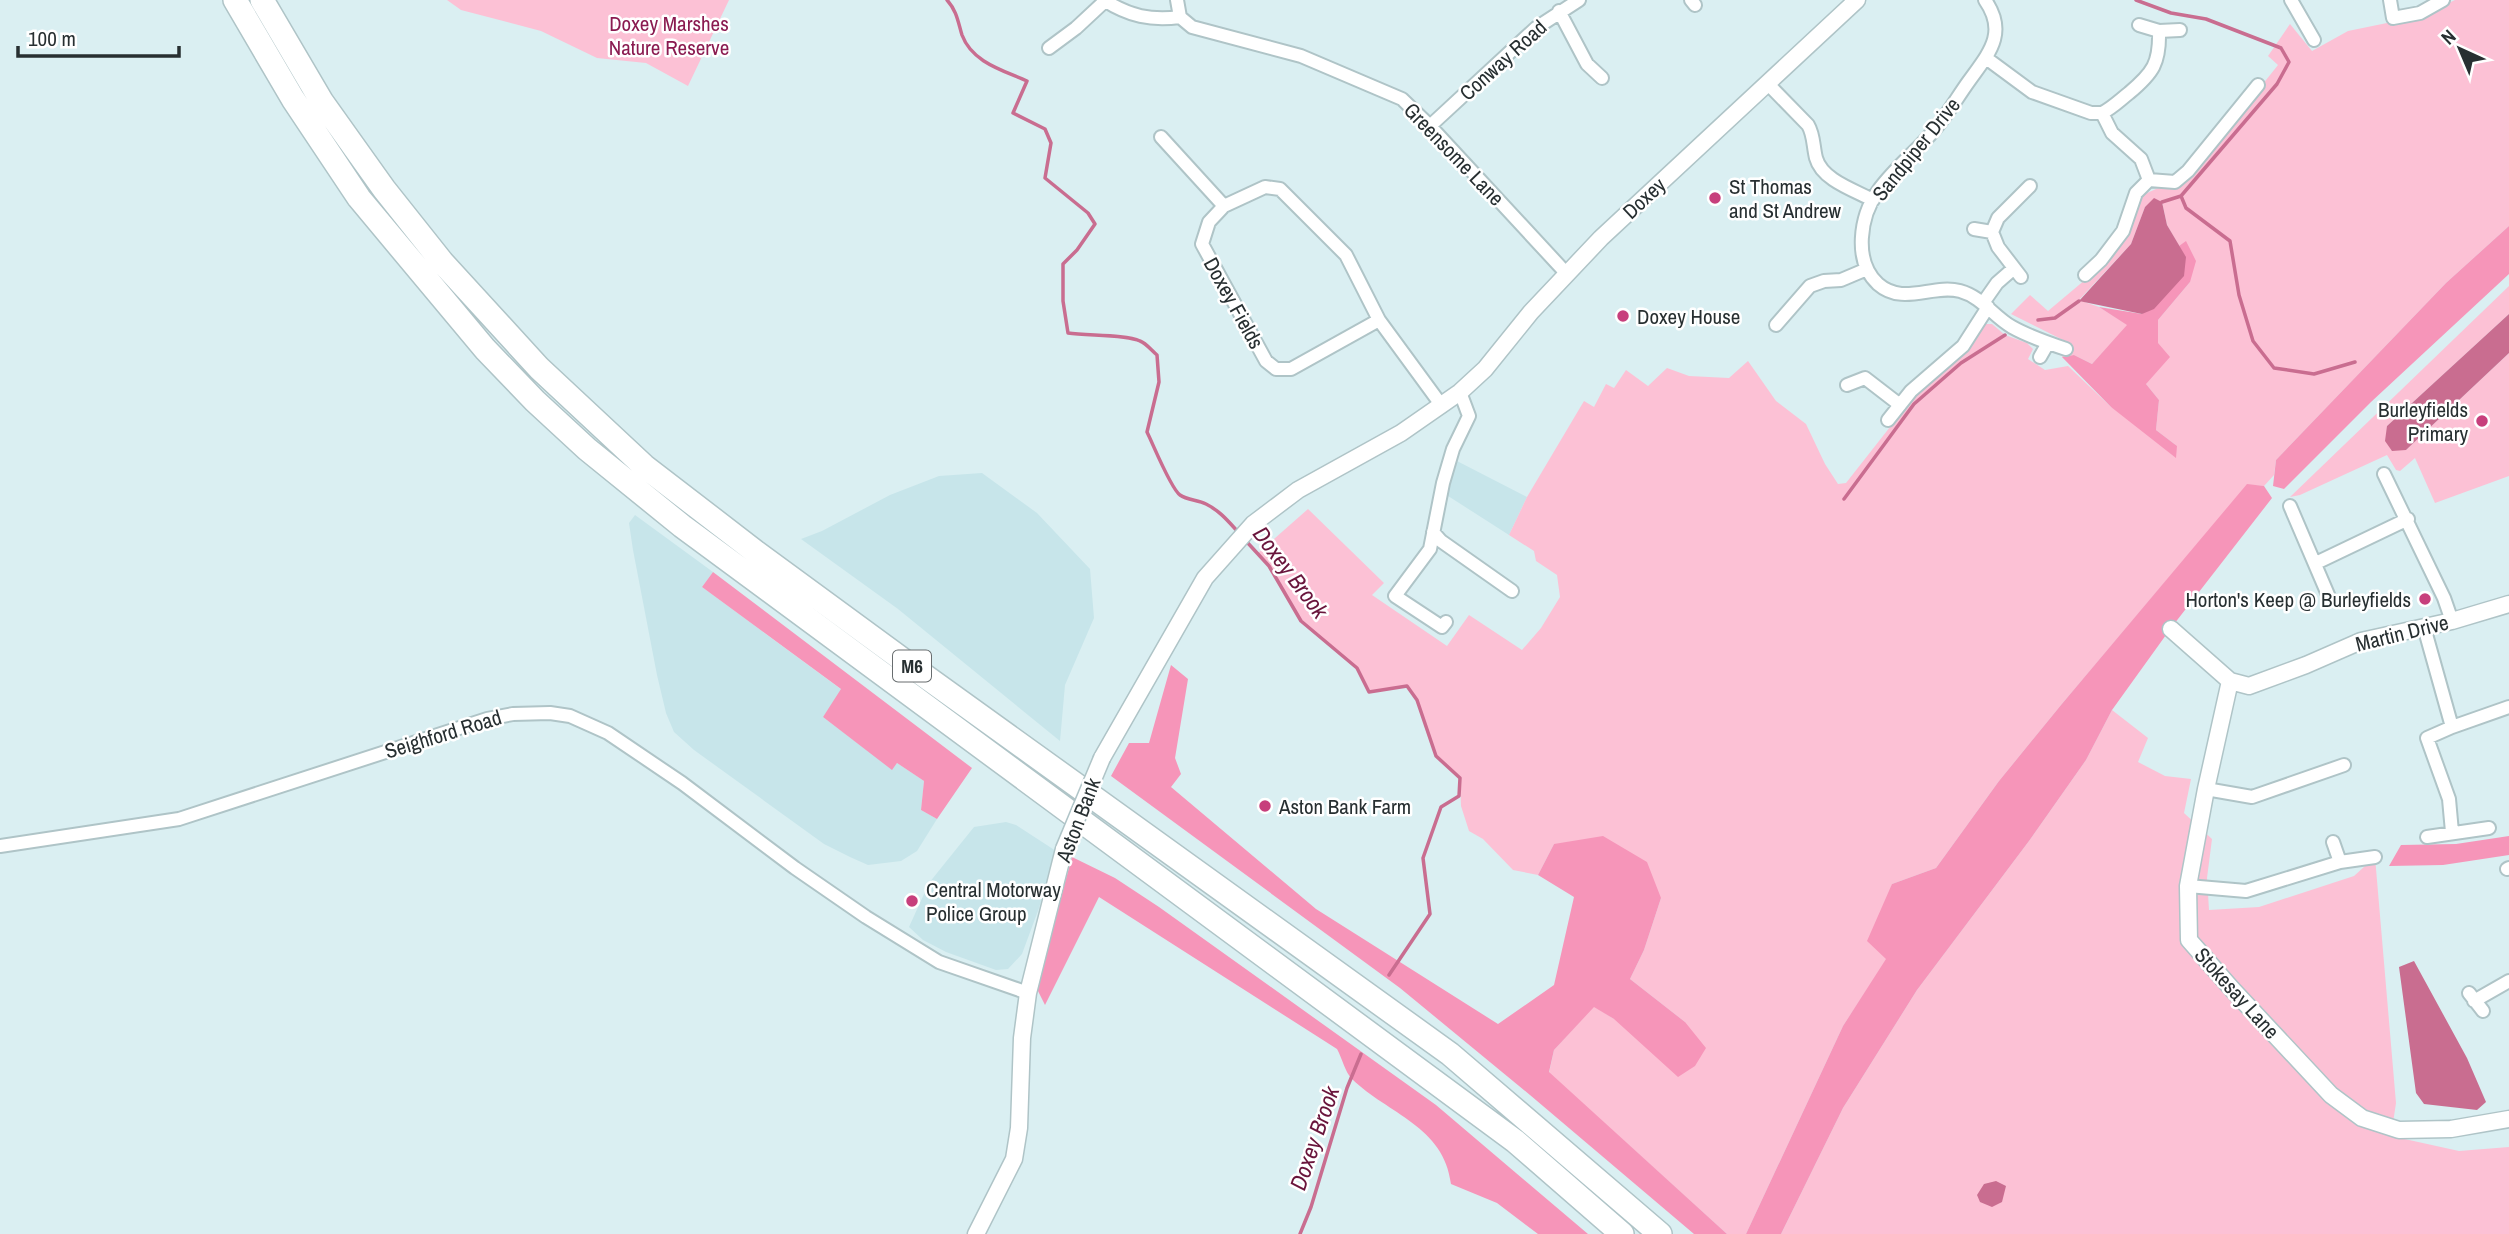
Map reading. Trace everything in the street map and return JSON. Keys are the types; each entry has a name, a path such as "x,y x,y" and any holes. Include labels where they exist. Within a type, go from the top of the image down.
{"highway":[{"name":"M6","path":"235,0 293,99 359,198 485,349 535,401 587,449 682,526 1494,1125 1622,1234"},
{"name":"M6","path":"262,0 322,102 384,189 442,262 539,368 644,466 922,674 1450,1054 1660,1234"}],"street":[{"path":"1049,48 1105,1 1130,15 1149,19 1180,17 1177,0"},
{"name":"Conway Road","path":"1430,126 1536,28 1579,0"},
{"name":"Doxey","path":"1442,406 1485,369 1566,273 1857,0"},
{"name":"Sandpiper Drive","path":"1867,269 1862,240 1866,214 1878,191 1931,134 1992,48 1995,31 1993,14 1985,0"},
{"path":"2291,0 2314,40"},
{"path":"2390,0 2393,18 2420,13 2443,0"},
{"path":"1559,11 1587,64 1602,78"},
{"name":"Greensome Lane","path":"1180,17 1192,27 1203,31 1301,56 1387,91 1411,106 1566,273"},
{"path":"2139,25 2159,31 2180,30"},
{"path":"1986,58 2032,92 2091,113 2102,113 2141,83 2152,70 2158,54 2159,31"},
{"path":"1768,84 1812,131 1816,159 1822,169 1834,180 1873,200"},
{"path":"2085,275 2101,260 2123,231 2136,192 2149,180 2175,182 2188,171 2258,85"},
{"path":"2102,113 2112,133 2141,159 2149,180"},
{"path":"1161,136 1224,206 1265,187 1280,189 1346,255 1379,320 1442,406"},
{"path":"1888,420 1929,374 1963,346 1997,283 2017,274 1998,247 1992,232 1998,218 2030,186"},
{"name":"Doxey Fields","path":"1224,206 1209,222 1202,244 1266,361 1276,369 1290,369 1379,320"},
{"path":"1974,229 1992,232"},
{"path":"1776,325 1810,286 1824,281 1841,280 1867,269 1877,283 1892,293 1913,295 1950,289 1963,292 1985,305 2010,326 2066,349"},
{"path":"2040,357 2048,343"},
{"path":"1847,384 1864,378 1899,405"},
{"path":"1446,622 1442,627 1395,596 1430,549 1453,449 1469,416 1460,392"},
{"name":"Aston Bank","path":"976,1234 1014,1158 1019,1128 1022,1038 1028,993 1064,849 1102,758 1205,578 1253,524 1298,490 1401,433 1442,406"},
{"path":"2385,474 2408,519 2452,621"},
{"path":"2290,506 2329,597"},
{"path":"2316,563 2408,519"},
{"path":"1433,532 1441,541 1512,591"},
{"name":"Martin Drive","path":"2230,681 2249,686 2361,640 2452,621 2509,604"},
{"path":"2424,627 2452,727"},
{"path":"2171,628 2230,681"},
{"name":"Stokesay Lane","path":"2230,681 2188,886 2189,940 2331,1095 2362,1118 2392,1129 2452,1129 2509,1119"},
{"path":"2452,832 2449,799 2427,738 2509,707"},
{"name":"Seighford Road","path":"0,846 179,818 487,719 527,713 560,714 608,733 682,783 795,868 939,962 1028,993"},
{"path":"2206,789 2252,797 2344,765"},
{"path":"2427,837 2489,828"},
{"path":"2333,842 2340,862"},
{"path":"2188,886 2246,891 2340,862 2375,857"},
{"path":"2475,1002 2509,981"}],"shaded area":[{"path":"2154,198 2162,202 2167,225 2186,257 2184,276 2154,309 2142,314 2079,301 2131,244 2145,207"},
{"path":"2509,226 2509,274 2371,402 2284,489 2273,486 2276,460 2446,283"},
{"path":"2186,241 2196,261 2190,282 2158,320 2158,343 2170,357 2146,384 2159,400 2156,430 2177,446 2176,458 2111,407 2062,357 2074,355 2092,364 2127,325 2099,307 2142,314 2185,257 2179,246"},
{"path":"2509,314 2509,353 2406,450 2392,451 2385,441 2387,426"},
{"path":"1455,460 1527,497 1509,535 1445,494"},
{"path":"982,473 1037,513 1090,569 1094,618 1065,685 1060,741 898,609 801,539 822,531 890,495 939,476"},
{"path":"2247,484 2264,486 2272,498 2171,628 2112,710 2086,760 1917,990 1843,1108 1781,1234 1746,1234 1843,1026 1886,959 1867,941 1892,884 1936,868 1999,781"},
{"path":"635,515 713,572 702,587 842,690 823,717 892,769 897,763 924,781 921,810 937,819 917,851 901,861 868,865 850,857 824,844 694,750 674,732 666,713 657,675 633,550 629,523"},
{"path":"713,572 972,768 937,819 921,810 924,781 897,763 892,770 823,717 841,689 702,587"},
{"path":"1171,665 1188,679 1175,758 1181,774 1171,787 1316,909 1498,1024 1554,985 1574,897 1538,875 1554,844 1603,836 1647,862 1661,898 1644,950 1630,979 1685,1022 1706,1048 1695,1066 1678,1077 1614,1019 1594,1007 1554,1050 1549,1072 1727,1234 1694,1234 1400,988 1111,776 1129,743 1149,743"},
{"path":"1006,822 1016,825 1056,851 1022,954 1008,969 996,970 946,952 923,940 909,927 929,883 974,827"},
{"path":"2509,836 2509,855 2443,865 2389,866 2401,845 2456,844"},
{"path":"1072,857 1115,878 1159,907 1436,1105 1588,1234 1538,1234 1497,1203 1451,1184 1438,1148 1412,1123 1352,1079 1337,1049 1099,897 1045,1005 1036,987"},
{"path":"2414,961 2467,1058 2486,1102 2477,1110 2424,1104 2416,1093 2399,967"},
{"path":"1996,1181 2006,1186 2002,1202 1992,1207 1980,1202 1977,1195 1984,1184"}],"green space":[{"name":"Doxey Marshes Nature Reserve","path":"447,0 729,0 688,86 646,63 597,58 541,31 461,10"},
{"path":"2455,0 2509,0 2509,226 2446,283 2276,460 2274,475 2264,486 2247,485 1999,781 1936,868 1892,884 1887,959 1843,1026 1746,1234 1727,1234 1549,1073 1554,1050 1594,1006 1614,1019 1685,1022 1630,979 1644,950 1661,898 1554,844 1538,875 1513,870 1483,839 1469,831 1461,806 1460,778 1436,756 1417,700 1407,687 1369,692 1357,668 1301,621 1269,566 1258,553 1308,509 1384,583 1372,595 1447,646 1469,615 1522,650 1541,628 1560,597 1557,575 1536,561 1534,551 1509,535 1527,497 1584,401 1594,407 1606,384 1614,388 1626,370 1648,386 1667,368 1689,376 1729,378 1748,361 1776,401 1806,424 1838,484 1846,483 1912,399 1971,346 1986,324 1992,324 2005,335 2027,343 2033,349 2028,359 2045,370 2068,366 2111,407 2177,446 2156,430 2159,400 2146,384 2158,343 2158,320 2190,282 2186,242 2179,246 2167,225 2162,202 2145,207 2131,244 2079,300 2099,307 2128,325 2092,364 2074,355 2062,357 2067,342 2011,314 2030,295 2048,311 2092,274 2138,197 2192,173 2278,65 2268,56 2290,24 2312,51 2348,31 2421,16"},
{"path":"2509,286 2509,314 2387,426 2406,450 2509,353 2509,476 2435,503 2415,458 2400,471 2396,470 2387,455 2300,495 2290,497"},
{"path":"2112,710 2148,738 2138,762 2165,776 2191,779 2184,813 2212,839 2207,878 2209,910 2259,907 2354,876 2375,857 2396,1103 2391,1136 2459,1151 2509,1147 2509,1234 1781,1234 1843,1108 1917,990 2086,760"}],"waterway":[{"name":"Doxey Brook","path":"947,0 955,12 962,35 973,52 998,69 1027,81 1013,113 1045,129 1051,143 1045,178 1088,213 1095,224 1077,250 1063,264 1063,301 1068,333 1133,339 1144,343 1157,355 1159,382 1147,432 1158,456 1180,495 1211,507 1239,533"},
{"path":"2136,0 2171,13 2206,19 2281,48 2289,62 2277,84 2181,196 2162,202"},
{"path":"2181,196 2186,208 2230,241 2239,295 2253,341 2274,368 2314,374 2355,362"},
{"path":"2038,320 2055,318 2079,301"},
{"path":"1844,499 1914,404 1961,363 2005,335"},
{"name":"Doxey Brook","path":"1246,541 1269,566 1301,621 1357,668 1369,692 1407,686 1417,700 1436,756 1460,778 1459,796 1441,807 1423,858 1430,914 1389,975"},
{"name":"Doxey Brook","path":"1300,1234 1311,1207 1347,1088 1361,1054"}],"place":[{"name":"St Thomas and St Andrew","path":"1715,198"},
{"name":"Doxey House","path":"1623,316"},
{"name":"Burleyfields Primary","path":"2482,421"},
{"name":"Horton's Keep @ Burleyfields","path":"2425,599"},
{"name":"Aston Bank Farm","path":"1265,806"},
{"name":"Central Motorway Police Group","path":"912,901"}]}
